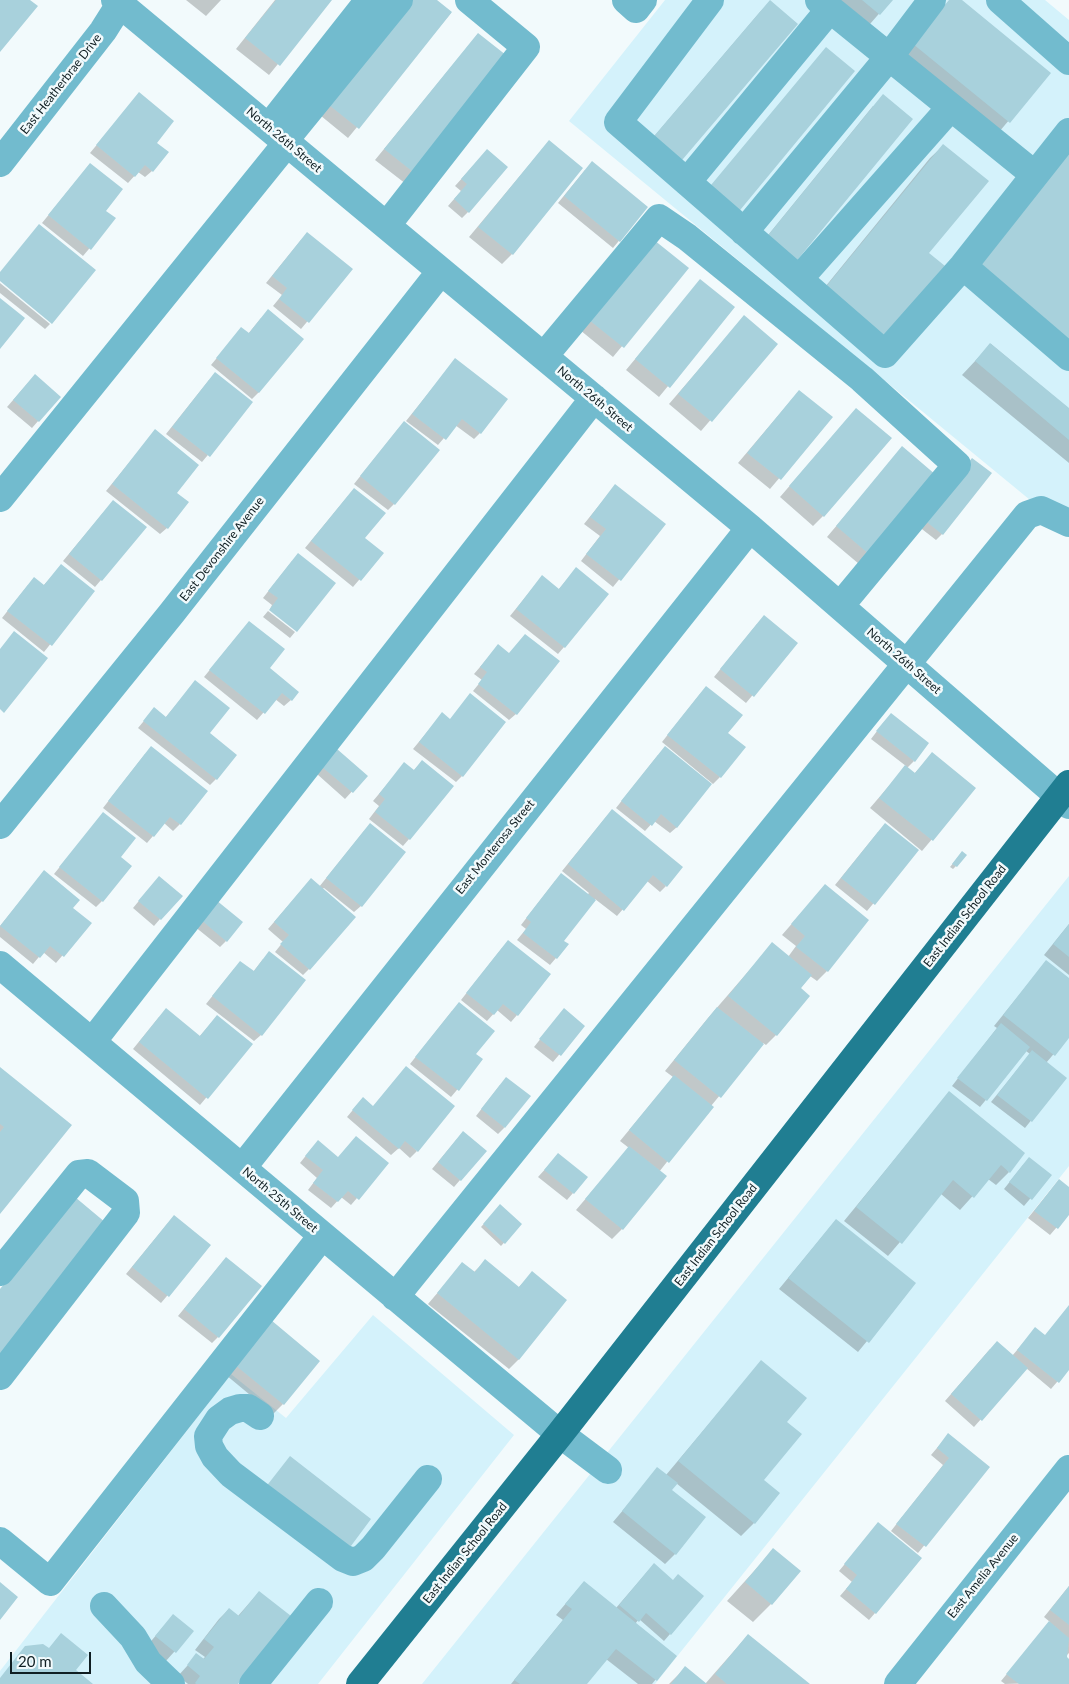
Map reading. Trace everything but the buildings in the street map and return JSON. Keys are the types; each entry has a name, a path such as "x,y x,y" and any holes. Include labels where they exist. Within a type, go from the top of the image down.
{"main road":[{"name":"East Indian School Road","path":"360,1684 1066,795"}],"street":[{"path":"280,137 369,0"},
{"path":"0,498 280,137 399,0"},
{"path":"387,225 526,47 469,0"},
{"path":"626,0 636,8 643,0"},
{"path":"710,0 618,122 885,354 963,266 1069,132"},
{"path":"744,232 890,57 932,0"},
{"path":"1000,0 1069,61"},
{"name":"North 26th Street","path":"117,2 750,528 906,663 1066,795"},
{"name":"East Heatherbrae Drive","path":"0,163 103,31 117,2"},
{"path":"687,182 825,4 1035,175"},
{"path":"800,279 952,107"},
{"path":"544,356 659,218 687,236 862,379 957,465 840,606"},
{"path":"963,266 1069,357"},
{"name":"East Devonshire Avenue","path":"0,825 171,614 441,271"},
{"path":"92,1042 594,398"},
{"path":"395,1297 1027,515 1041,510 1069,523"},
{"name":"East Monterosa Street","path":"242,1168 750,528"},
{"name":"North 25th Street","path":"0,965 395,1297 560,1434 608,1470"},
{"path":"0,1272 79,1174 88,1172 125,1201 126,1213 0,1376"},
{"path":"0,1541 50,1582 322,1236"},
{"path":"260,1416 248,1408 240,1408 230,1411 219,1419 208,1436 209,1446 215,1457 232,1474 343,1558 354,1562 363,1558 428,1479"},
{"name":"East Amelia Avenue","path":"898,1684 1069,1469"},
{"path":"252,1684 319,1602"},
{"path":"104,1606 133,1638 148,1662 171,1684"}],"shaded area":[{"path":"665,0 1045,0 1069,20 1069,532 569,121"},
{"path":"1069,876 1069,1166 655,1684 422,1684"},
{"path":"373,1315 514,1435 318,1684 0,1684 0,1671 231,1374 286,1418"}]}
